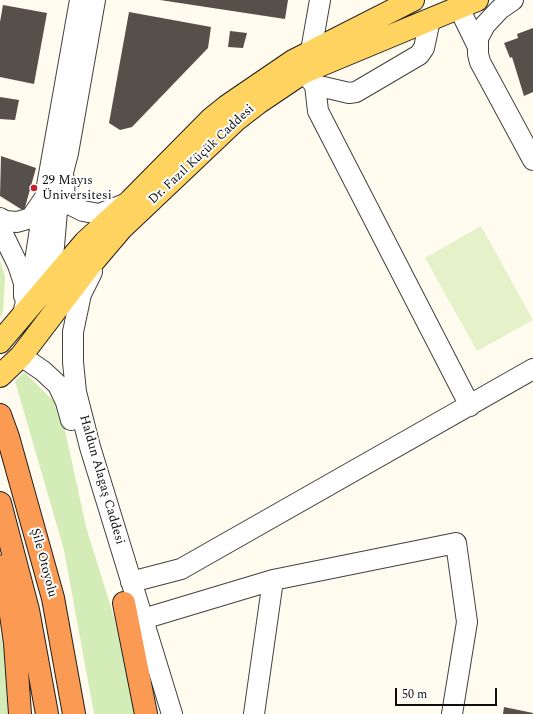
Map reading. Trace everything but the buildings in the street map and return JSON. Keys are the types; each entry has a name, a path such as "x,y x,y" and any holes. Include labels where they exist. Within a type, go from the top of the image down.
{"highway":[{"name":"Şile Otoyolu","path":"0,414 8,437 53,598 74,714"},
{"name":"Şile Otoyolu","path":"0,503 28,610 47,714"},
{"path":"0,539 15,643 20,714"},
{"path":"124,603 146,714"}],"main road":[{"name":"Dr. Fazıl Küçük Caddesi","path":"0,342 85,242 130,201 212,118 273,73 311,51 414,0"},
{"name":"Dr. Fazıl Küçük Caddesi","path":"21,356 106,246 236,120 273,92 309,78 430,20 470,3"},
{"path":"0,376 21,356 39,322 48,298 51,281"}],"street":[{"path":"23,314 33,274 80,0"},
{"path":"51,281 56,209 68,153 96,0"},
{"path":"311,51 320,0"},
{"path":"477,45 481,31 485,25 500,9 513,0"},
{"path":"470,3 485,25"},
{"path":"470,3 480,62 533,160"},
{"path":"309,78 349,93 356,92 419,55 424,48 430,20"},
{"path":"309,78 318,111 470,406"},
{"path":"68,153 64,192 69,204 83,211 99,214 130,201"},
{"path":"0,218 5,221 17,222 31,218 45,197"},
{"path":"0,228 18,265 24,283 23,314"},
{"name":"Haldun Alagaş Caddesi","path":"106,246 81,294 73,332 72,362 76,392 90,447 172,714"},
{"name":"Haldun Alagaş Caddesi","path":"21,356 43,371 58,385 66,402 90,494 158,714"},
{"path":"131,582 181,569 533,370"},
{"path":"143,619 273,580 456,544 467,622 452,714"},
{"path":"254,714 273,580"}],"green space":[{"path":"481,226 533,320 477,351 425,258"},
{"path":"0,260 5,277 3,312 0,317"},
{"path":"24,372 60,407 86,527 114,617 136,714 94,714 64,550 15,381"},
{"path":"0,632 4,652 8,714 0,714"}],"place":[{"name":"29 Mayıs Üniversitesi","path":"34,188"}]}
